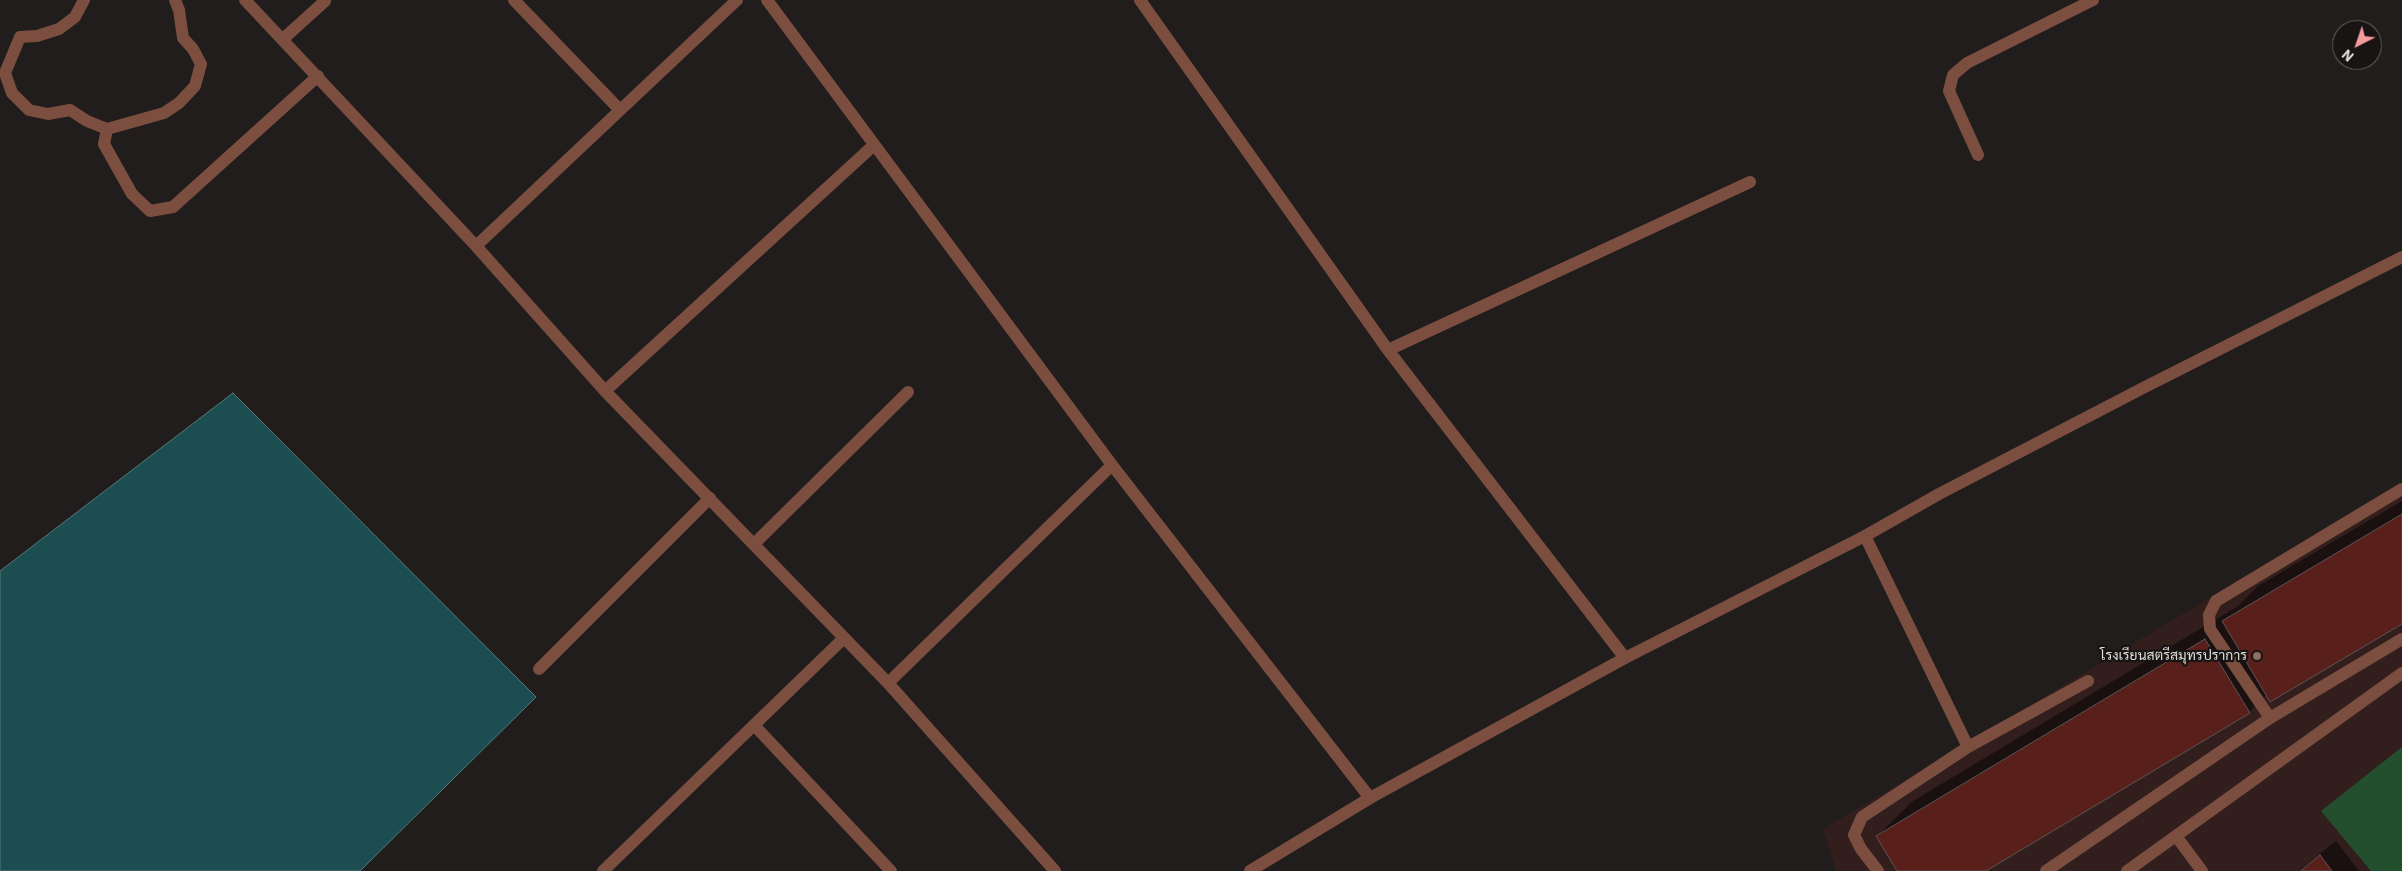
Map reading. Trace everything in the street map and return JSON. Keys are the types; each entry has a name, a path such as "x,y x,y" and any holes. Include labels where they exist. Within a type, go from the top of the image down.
{"street":[{"path":"84,0 75,17 59,29 37,36 20,37 5,73 12,94 29,110 48,114 70,110 87,121 107,129 164,113 179,103 195,86 201,64 192,48 183,38 179,25 179,10 175,0"},
{"path":"245,0 476,246 606,391 755,543 888,684 1054,871"},
{"path":"514,0 620,110"},
{"path":"476,246 737,0"},
{"path":"767,0 1112,465 1370,798"},
{"path":"1140,0 1388,350 1625,658"},
{"path":"1978,155 1949,91 1953,75 1967,62 2093,0"},
{"path":"283,39 325,1"},
{"path":"107,129 104,144 132,194 150,211 173,207 318,76"},
{"path":"606,391 874,145"},
{"path":"1388,350 1750,182"},
{"path":"1250,871 1370,798 1625,658 1865,536 1939,494 2143,388 2402,257"},
{"path":"755,543 908,392"},
{"path":"888,684 1112,465"},
{"path":"2270,718 2210,629 2209,615 2216,601 2402,488"},
{"path":"539,669 710,498"},
{"path":"1865,536 1968,747"},
{"path":"603,871 844,638"},
{"path":"2046,871 2270,718 2402,639"},
{"path":"2127,871 2402,674"},
{"path":"1878,871 1861,849 1854,835 1862,816 1968,747 2088,681"},
{"path":"754,725 891,871"},
{"path":"2176,836 2202,871"}],"shaded area":[{"name":"โรงเรียนสตรีสมุทรปราการ","path":"2402,483 2402,871 1836,871 1823,829"}],"green space":[{"path":"2402,747 2402,871 2371,871 2321,811"}],"water":[{"path":"233,393 536,697 360,871 0,871 0,571"}],"building":[{"path":"2402,514 2402,624 2270,702 2222,621"},
{"path":"2205,639 2250,713 1986,871 1897,871 1876,836"},
{"path":"2320,855 2332,871 2300,871"}],"place":[{"name":"โรงเรียนสตรีสมุทรปราการ","path":"2257,656"}]}
